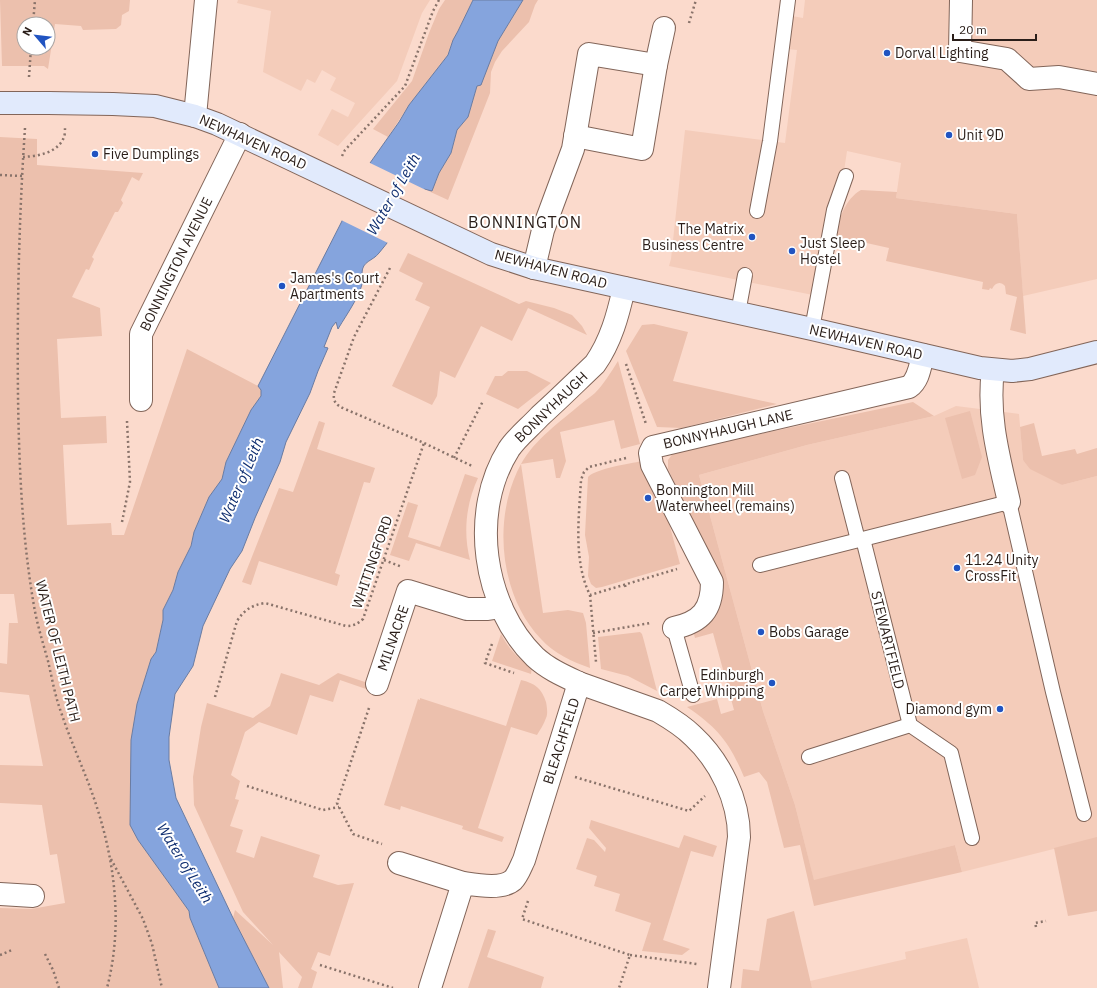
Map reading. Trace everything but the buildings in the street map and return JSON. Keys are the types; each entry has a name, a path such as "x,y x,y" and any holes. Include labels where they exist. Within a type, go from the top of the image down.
{"street":[{"path":"195,116 206,0"},
{"path":"961,0 960,51 1007,59 1029,79 1059,77 1097,84"},
{"path":"575,136 642,149 656,65 664,28"},
{"path":"534,268 543,230 573,148 589,54 656,65"},
{"name":"NEWHAVEN ROAD","path":"0,103 155,106 195,116 240,134 491,254 534,268 993,370 1012,371 1030,369 1097,352"},
{"name":"BONNINGTON AVENUE","path":"141,400 141,334 240,134"},
{"name":"BONNYHAUGH","path":"585,686 559,674 536,658 511,628 501,607 492,581 487,551 486,526 496,477 502,462 513,444 521,435 596,364 613,331 620,310 624,288"},
{"name":"BONNYHAUGH LANE","path":"674,628 689,625 701,616 709,604 712,594 712,582 652,465 652,450 909,387 914,384 917,378 923,355"},
{"path":"993,370 991,410 995,439 1009,502"},
{"name":"MILNACRE","path":"377,684 408,591 467,609 488,609 501,607"},
{"name":"BLEACHFIELD","path":"463,883 482,886 504,884 513,880 524,860 552,770 585,686 658,711 692,735 714,760 724,778 738,816 739,837 721,978"},
{"path":"399,863 463,883 430,988"},
{"path":"0,894 33,896"}],"lane":[{"path":"757,211 770,141 788,0"},
{"path":"812,329 834,210 846,176"},
{"path":"738,313 745,274"},
{"name":"STEWARTFIELD","path":"842,478 910,725"},
{"path":"760,565 1009,502 1053,692 1084,814"},
{"path":"674,628 693,695"},
{"path":"809,757 910,725 951,753 972,838"}],"path":[{"path":"34,16 35,0"},
{"path":"327,176 345,150 405,86 433,11 439,0"},
{"path":"29,79 30,56"},
{"name":"WATER OF LEITH PATH","path":"26,126 23,156 17,299 19,452 25,543 34,607 60,710 102,823 110,857 116,909 116,940 107,988"},
{"path":"23,156 36,156 46,153 57,147 64,137"},
{"path":"0,175 22,176"},
{"path":"390,268 354,337 333,399 338,406 345,410 424,443 496,477"},
{"path":"585,686 596,669 590,595 582,575 578,529 581,480 584,472 589,467 652,450 621,350 613,331"},
{"path":"122,522 130,482 126,401 141,400"},
{"path":"454,458 482,401"},
{"name":"WHITINGFORD","path":"215,697 238,621 242,614 256,604 265,603 346,626 358,624 363,619 424,443"},
{"path":"590,595 702,562"},
{"path":"625,584 626,589"},
{"path":"593,633 664,620 674,628"},
{"path":"377,684 336,803 353,834 390,847 399,863"},
{"path":"552,770 689,812 724,778"},
{"path":"247,786 323,810 339,807"},
{"path":"110,857 143,919 152,944 162,988"},
{"path":"529,899 522,919 630,955 721,978"},
{"path":"1036,927 1035,923 1046,922"},
{"path":"0,955 12,950"},
{"path":"45,954 53,970 59,988"},
{"path":"619,988 630,955"},
{"path":"320,964 392,988"}],"shaded area":[{"path":"0,0 130,0 129,11 122,15 121,25 116,29 83,30 81,26 56,24 56,16 16,16 16,56 50,56 48,69 44,66 2,66"},
{"path":"238,0 430,0 422,13 397,81 338,146 318,135 332,109 348,117 355,103 330,90 336,78 322,70 315,83 307,79 301,91 263,72 271,11 237,3"},
{"path":"445,0 473,0 453,40 448,55 409,105 388,137 373,129 412,81 429,33 439,9"},
{"path":"523,0 538,0 529,22 502,51 495,62 491,72 490,93 448,200 424,189 436,182 439,173 451,153 457,130 468,117 477,86 498,41"},
{"path":"805,0 1097,0 1097,279 1023,296 1017,214 896,198 901,163 847,151 843,178 813,295 669,266 685,130 785,143 797,50 787,49 792,16 803,18"},
{"path":"0,137 37,139 37,165 143,173 139,181 132,177 121,200 123,203 118,212 115,212 92,257 94,259 89,270 86,269 72,297 100,308 102,336 57,339 61,418 106,416 107,443 63,445 67,525 111,523 112,535 124,535 187,349 258,386 261,390 261,396 251,410 226,462 222,479 206,504 194,532 191,546 178,572 173,590 163,610 163,620 156,652 151,659 137,704 131,740 138,840 189,911 190,918 219,988 0,988 0,908 31,909 65,903 57,854 50,855 42,805 0,803 0,765 43,766 29,695 0,692 0,663 7,664 9,623 18,623 14,594 0,594"},
{"path":"861,190 897,192 896,198 1017,214 1026,334 1010,330 1017,297 1006,294 1005,286 1002,283 996,284 989,290 982,289 983,282 886,261 889,248 835,236 838,223 847,204 855,194"},
{"path":"408,253 519,304 526,301 554,308 572,315 582,326 587,335 528,308 512,341 481,326 455,378 440,371 437,396 432,405 392,386 430,307 415,300 423,283 399,271"},
{"path":"654,324 688,332 673,381 777,404 682,428 657,427 626,351 642,325"},
{"path":"618,361 640,444 621,449 614,420 560,432 566,461 560,478 556,478 553,459 521,464 533,447 556,424 595,393"},
{"path":"508,371 527,371 551,383 518,409 486,394 495,376 502,376"},
{"path":"913,402 934,416 807,445 699,475 763,711 795,805 814,880 955,845 962,872 814,906 800,845 784,848 767,782 759,772 744,777 734,755 722,737 707,722 687,707 717,699 721,714 734,710 713,633 695,638 693,631 720,579 668,469 668,460 674,452"},
{"path":"956,406 1019,414 1023,460 1062,485 1097,476 1097,838 962,872 955,845 814,881 795,805 763,711 699,475 807,445 934,416"},
{"path":"970,411 982,457 975,475 962,479 945,418"},
{"path":"319,421 325,423 317,449 375,468 370,483 364,482 335,573 340,575 337,586 259,561 251,585 242,582 279,488 293,492"},
{"path":"1034,423 1042,456 1075,449 1077,454 1097,448 1097,476 1062,485 1030,469 1023,460 1020,427"},
{"path":"642,461 669,523 680,564 596,588 591,584 588,576 589,557 585,535 588,477 598,471"},
{"path":"521,464 543,613 568,610 583,613 586,623 590,668 551,649 527,621 516,601 504,555 504,531 506,508 512,485"},
{"path":"465,474 478,478 468,508 467,518 466,529 470,560 416,543 409,561 390,555 408,502 418,505 408,537 440,547"},
{"path":"640,632 642,634 657,691 628,676 601,669 598,637"},
{"path":"501,634 514,653 522,661 532,667 531,674 492,661"},
{"path":"281,673 319,685 338,673 368,683 366,689 340,680 333,702 310,695 297,735 259,722 245,732 231,775 240,781 235,799 239,800 230,826 243,830 236,852 254,858 261,836 320,855 313,877 338,885 354,883 330,956 318,952 311,969 317,972 312,988 298,988 302,977 279,952 283,988 269,988 233,918 235,910 273,945 243,912 194,805 193,777 201,727 207,703 253,718 270,706"},
{"path":"521,680 534,685 540,690 546,702 547,715 537,735 511,727 478,828 504,837 502,842 462,829 463,826 401,806 400,810 384,805 418,699 420,700 420,698 506,726"},
{"path":"591,820 679,848 684,835 717,846 713,857 691,851 663,940 690,949 682,955 642,951 651,923 615,911 620,894 594,886 597,876 576,869 587,838 594,840 605,852 606,848 589,828"},
{"path":"1097,837 1097,911 1068,916 1054,848"},
{"path":"794,911 812,988 741,988 743,969 759,971 767,919"},
{"path":"488,929 496,931 487,957 544,977 541,988 468,988"},
{"path":"967,938 979,988 812,988 810,981 906,959 905,952"}],"water":[{"name":"Water of Leith","path":"473,0 523,0 498,41 481,85 477,86 468,117 457,130 451,153 439,173 432,191 424,189 397,230 377,256 364,266 362,269 362,273 364,275 363,282 354,303 338,329 336,322 332,327 324,347 328,348 310,393 286,442 280,462 242,551 230,569 203,626 193,666 175,694 169,737 169,760 176,798 233,918 269,988 219,988 190,918 189,911 138,840 130,825 131,740 137,704 151,659 156,652 163,620 163,610 173,590 178,572 191,546 194,532 209,497 222,479 226,462 251,410 261,396 261,390 258,386 370,163 409,105 448,55 453,40"}],"pier":[{"path":"368,162 432,193 425,191 390,244 341,220"}],"place":[{"name":"Dorval Lighting","path":"887,53"},
{"name":"Unit 9D","path":"949,135"},
{"name":"Five Dumplings","path":"95,154"},
{"name":"The Matrix Business Centre","path":"752,237"},
{"name":"Just Sleep Hostel","path":"792,251"},
{"name":"James's Court Apartments","path":"282,286"},
{"name":"Bonnington Mill Waterwheel (remains)","path":"648,498"},
{"name":"11.24 Unity CrossFit","path":"957,568"},
{"name":"Bobs Garage","path":"761,632"},
{"name":"Edinburgh Carpet Whipping","path":"772,683"},
{"name":"Diamond gym","path":"1000,709"}],"district":[{"name":"BONNINGTON","path":"525,222"}]}
